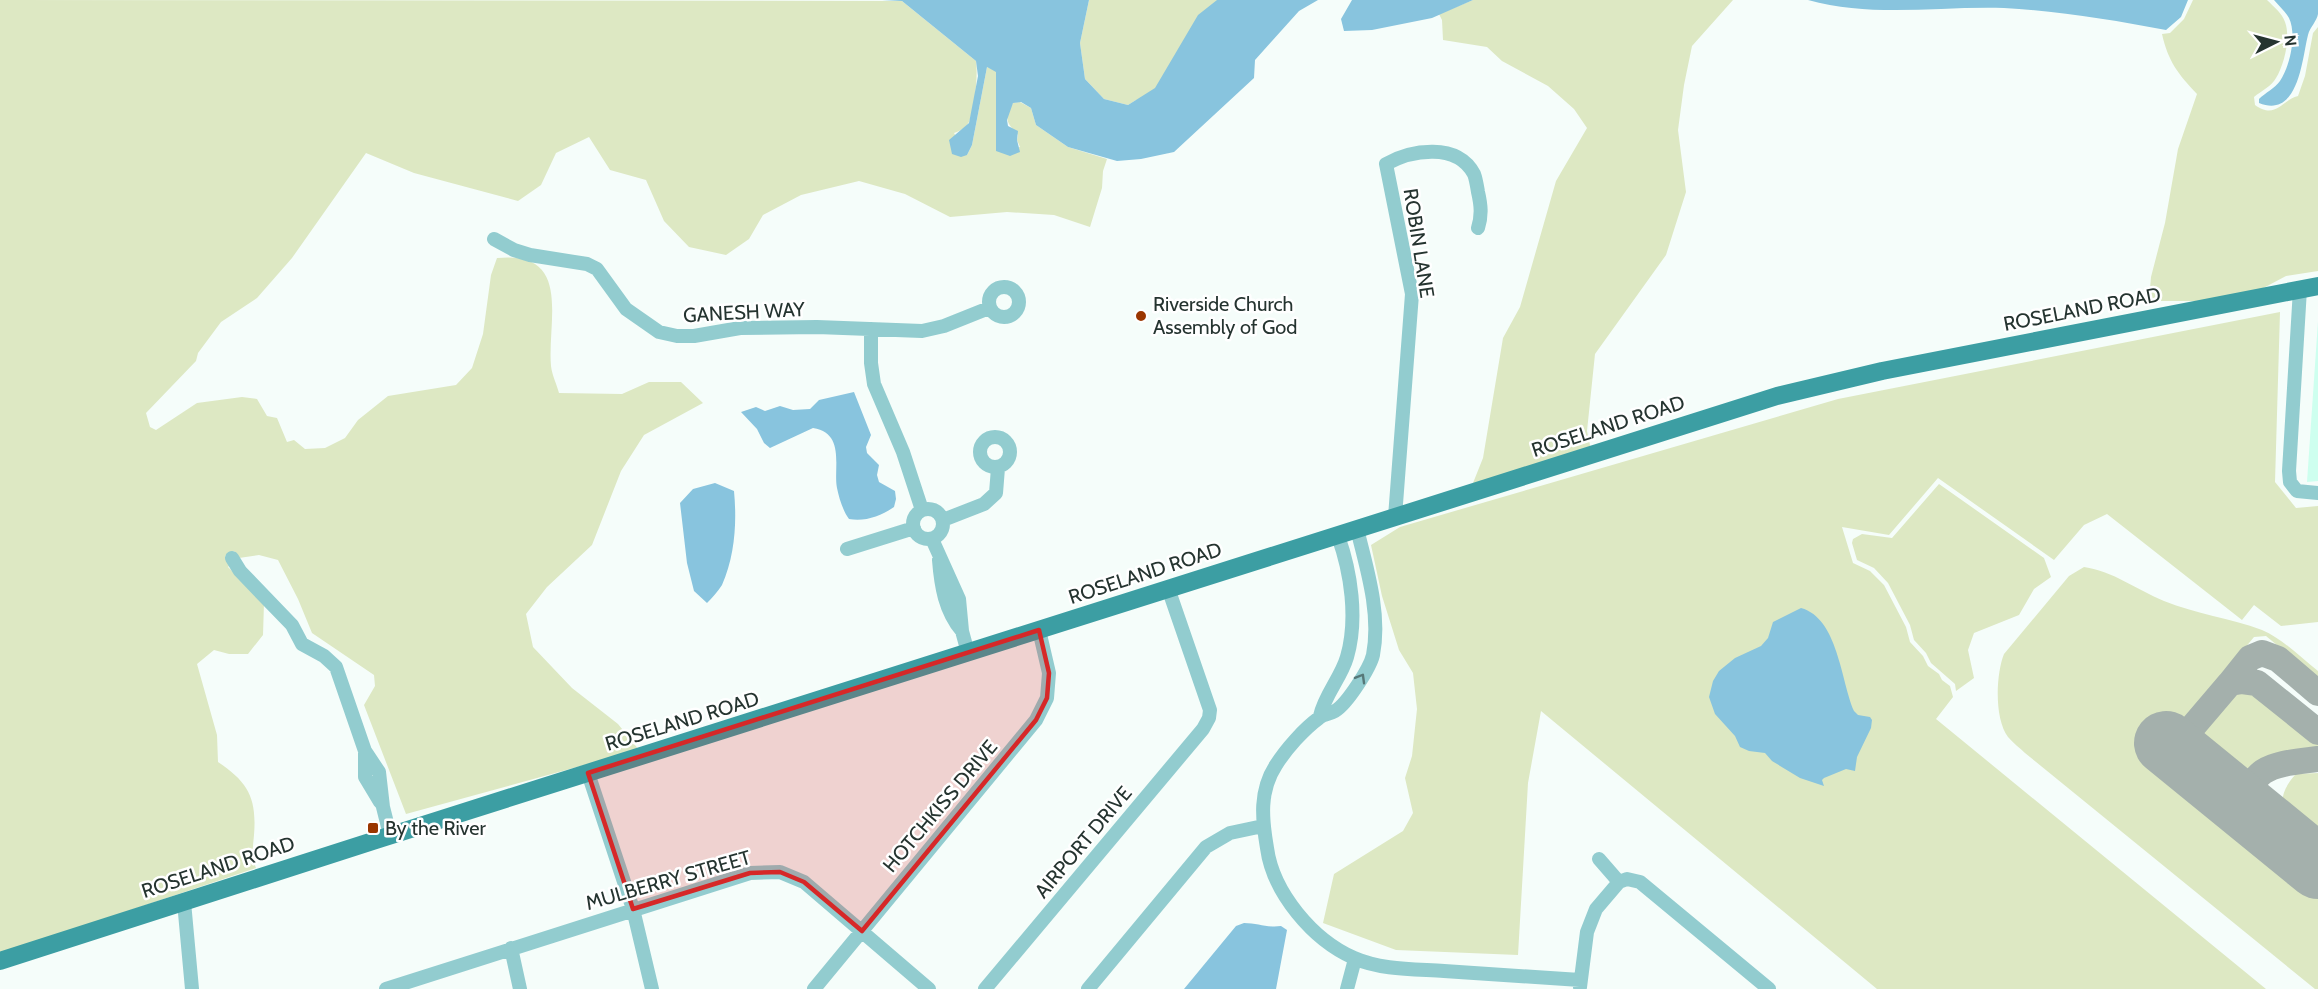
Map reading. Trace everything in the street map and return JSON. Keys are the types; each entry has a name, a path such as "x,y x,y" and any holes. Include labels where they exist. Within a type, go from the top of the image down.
{"main road":[{"name":"ROSELAND ROAD","path":"0,962 390,835 1777,396 1884,370 2309,288"}],"street":[{"name":"ROBIN LANE","path":"1395,517 1412,294 1386,164 1400,156 1439,152 1459,159 1474,173 1482,214 1478,228"},
{"name":"GANESH WAY","path":"494,239 514,250 530,255 587,264 597,269 626,309 659,332 677,336 694,336 740,328 922,331 944,326 989,308"},
{"path":"2309,288 2289,471 2290,482 2297,491 2318,493"},
{"path":"871,329 871,363 874,384 903,452 922,510"},
{"path":"943,520 984,504 996,492 998,468"},
{"path":"922,510 935,510 943,520 942,530 932,538 922,538 914,528 915,516 922,510"},
{"path":"847,549 914,528"},
{"path":"1357,529 1370,585 1376,625 1373,657 1358,684 1337,710 1320,716 1276,765 1262,801 1268,859 1285,895 1309,925 1333,945 1355,959 1393,968 1580,984 1587,932 1596,909 1619,882 1627,879 1640,882 1769,989"},
{"path":"1320,716 1323,702 1336,682 1347,657 1351,632 1351,588 1347,561 1338,536"},
{"path":"932,538 968,653"},
{"path":"232,558 240,572 292,625 302,644 324,656 336,666 364,751 365,777 383,807 390,835"},
{"path":"1351,588 1370,585"},
{"name":"AIRPORT DRIVE","path":"985,989 1203,729 1209,718 1210,710 1168,588"},
{"name":"HOTCHKISS DRIVE","path":"814,989 1036,720 1047,698 1049,673 1039,630"},
{"path":"588,773 633,909 652,989"},
{"path":"1088,989 1206,847 1230,833 1263,826"},
{"path":"1599,860 1619,882"},
{"name":"MULBERRY STREET","path":"386,989 750,873 780,872 804,882 929,989"},
{"path":"184,902 192,989"},
{"path":"511,948 520,989"},
{"path":"1347,989 1355,959"}],"highlighted area":[{"path":"1039,630 1049,673 1047,698 1036,720 862,931 804,882 780,872 750,873 633,909 588,773"}],"shaded area":[{"path":"0,0 902,1 976,61 977,75 971,116 966,126 954,133 967,155 972,145 987,67 996,71 996,151 1020,147 1017,140 1018,135 1009,124 1007,117 1013,103 1020,102 1031,108 1036,125 1068,147 1107,159 1103,171 1102,188 1090,227 1054,215 1007,212 950,217 905,194 859,181 801,195 763,215 749,239 726,255 689,247 664,221 646,180 610,170 589,137 556,153 541,185 518,201 414,173 366,153 292,258 257,298 221,322 198,353 196,361 146,413 150,427 156,430 197,403 242,397 257,399 267,416 277,418 287,442 294,440 305,449 325,448 345,438 358,420 388,396 456,385 472,368 483,334 491,275 497,258 521,258 537,265 546,277 551,292 551,366 559,393 622,394 649,382 681,382 703,403 644,435 621,471 592,545 547,587 526,614 533,647 572,688 618,724 639,750 406,814 364,705 375,686 374,675 312,633 278,560 259,555 239,558 234,551 225,556 230,565 228,567 264,603 263,635 248,654 229,654 214,650 197,664 217,735 218,762 237,777 252,801 255,822 253,855 256,868 0,954"},
{"path":"1089,0 1221,0 1156,96 1136,100 1128,105 1104,99 1085,79 1080,43"},
{"path":"1473,0 1733,0 1692,46 1678,130 1686,192 1666,255 1595,354 1587,431 1591,450 1471,488 1483,458 1503,338 1520,307 1556,181 1587,128 1574,109 1548,86 1502,61 1487,47 1443,40 1442,20 1439,14"},
{"path":"2193,0 2267,0 2282,16 2287,28 2286,51 2282,66 2272,84 2254,97 2255,105 2262,109 2274,110 2298,96 2305,76 2313,33 2318,27 2318,271 2286,276 2254,293 2211,301 2149,301 2151,277 2165,223 2178,149 2197,94 2175,67 2167,52 2162,34 2170,33 2184,19"},
{"path":"2280,312 2275,482 2296,508 2318,506 2318,622 2281,626 2254,605 2242,620 2107,514 2084,525 2054,560 1938,478 1889,535 1842,527 1853,563 1870,571 1884,585 1906,627 1910,642 1923,656 1928,666 1950,686 1953,697 1936,719 2266,989 1877,989 1541,711 1528,783 1518,955 1396,950 1323,923 1334,874 1403,831 1413,813 1405,778 1412,756 1417,709 1413,673 1399,650 1382,596 1371,545 1400,527 1838,399"},
{"path":"2318,321 2318,481 2307,482"},
{"path":"1939,484 2044,558 2051,577 2034,589 2019,615 1974,633 1968,650 1974,678 1956,691 1955,684 1931,663 1926,653 1914,640 1910,625 1888,583 1874,568 1857,560 1852,543 1853,539 1862,534 1892,538"},
{"path":"2084,567 2105,572 2154,597 2176,605 2262,630 2284,643 2318,671 2318,679 2266,636 2254,637 2177,730 2173,727 2153,752 2318,886 2318,989 2315,989 2025,753 2003,729 1998,708 1998,684 2004,654 2069,576"},
{"path":"2251,692 2318,744 2318,750 2284,753 2264,759 2248,773 2243,784 2199,747 2200,732 2231,697"},
{"path":"2318,773 2318,845 2299,830 2286,814 2283,796 2287,785 2296,774"}],"water":[{"path":"882,0 1089,0 1080,43 1085,79 1104,99 1128,105 1155,88 1198,15 1217,0 1318,0 1299,11 1255,60 1254,78 1174,152 1117,161 1068,147 1036,125 1031,108 1021,102 1013,103 1007,120 1008,126 1018,131 1017,140 1020,152 1010,156 996,151 996,72 987,67 972,145 967,155 961,157 952,154 949,140 969,123 978,76 976,61 902,1"},
{"path":"1352,0 1473,0 1432,18 1372,30 1344,31 1341,19"},
{"path":"1808,0 2188,0 2181,17 2166,30 2086,16 2025,9 1881,10 1857,9"},
{"path":"2274,0 2318,0 2318,14 2308,35 2296,84 2283,102 2272,106 2259,103 2259,99 2284,75 2292,41 2289,18"},
{"path":"854,392 871,435 866,447 867,453 879,465 877,475 879,482 895,491 896,499 894,507 889,510 873,518 861,520 849,519 842,504 836,480 836,453 830,437 823,431 813,428 770,448 741,412 756,407 765,411 780,406 793,410 810,409 819,400"},
{"path":"715,483 734,491 735,527 730,562 722,585 707,603 694,591 687,563 680,503 693,489"},
{"path":"1801,608 1813,614 1831,637 1854,711 1872,720 1871,728 1857,757 1855,771 1846,769 1824,778 1822,780 1824,786 1800,778 1772,761 1765,753 1740,747 1735,736 1715,714 1709,697 1713,681 1719,671 1735,658 1761,646 1768,638 1773,622"},
{"path":"1244,923 1281,926 1287,930 1276,989 1184,989 1236,926"}],"taxiway":[{"path":"2230,683 2250,658 2262,653 2278,659 2318,693"},
{"path":"2186,760 2181,749 2184,737 2230,683 2242,681 2257,683 2318,732"},
{"path":"2255,816 2252,799 2253,786 2258,776 2277,766 2318,759"}],"runway":[{"path":"2166,743 2318,867"}],"place":[{"name":"Riverside Church Assembly of God","path":"1141,316"},
{"name":"By the River","path":"373,828"}]}
